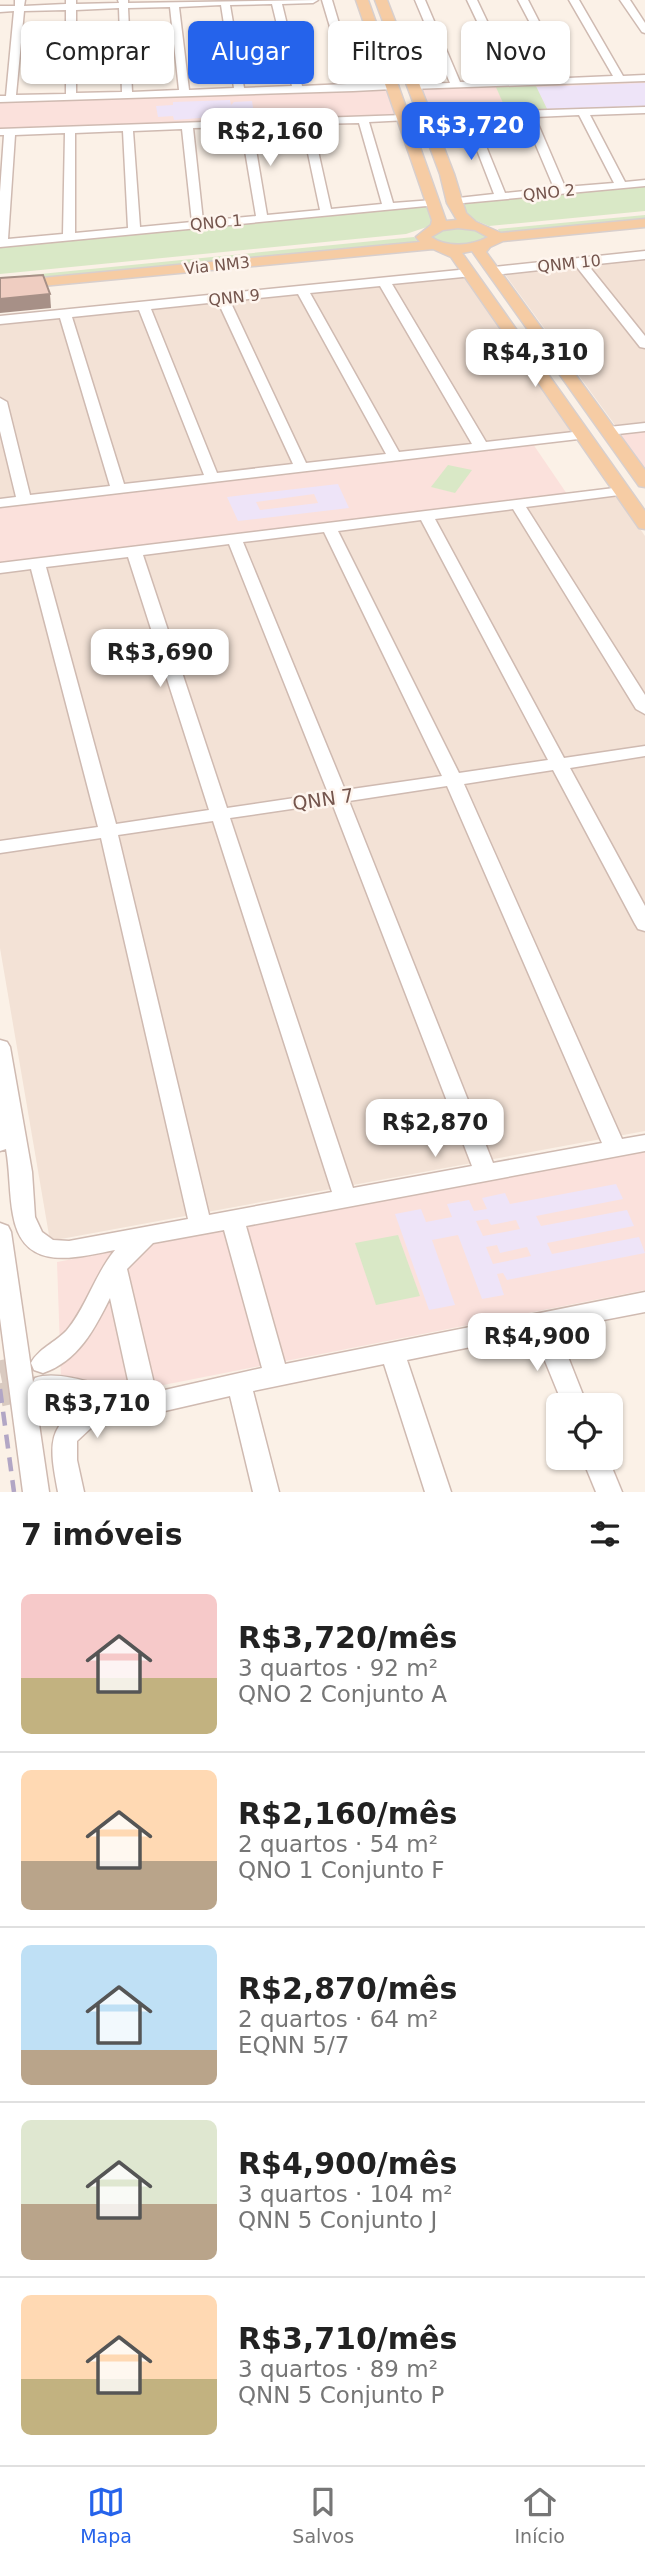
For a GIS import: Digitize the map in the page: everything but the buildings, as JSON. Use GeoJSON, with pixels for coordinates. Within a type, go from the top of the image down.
{"type":"FeatureCollection","features":[{"type":"Feature","properties":{"kind":"main road"},"geometry":{"type":"LineString","coordinates":[[362,0],[370,21]]}},
{"type":"Feature","properties":{"kind":"main road"},"geometry":{"type":"LineString","coordinates":[[381,0],[388,21]]}},
{"type":"Feature","properties":{"kind":"main road"},"geometry":{"type":"LineString","coordinates":[[413,84],[448,179],[453,201],[463,220],[494,232],[479,252],[645,482]]}},
{"type":"Feature","properties":{"kind":"main road"},"geometry":{"type":"LineString","coordinates":[[393,86],[439,220],[436,238]]}},
{"type":"Feature","properties":{"kind":"main road"},"geometry":{"type":"LineString","coordinates":[[427,180],[448,179]]}},
{"type":"Feature","properties":{"kind":"main road"},"geometry":{"type":"LineString","coordinates":[[436,238],[476,226],[645,213]]}},
{"type":"Feature","properties":{"kind":"main road"},"geometry":{"type":"LineString","coordinates":[[436,238],[489,242],[645,223]]}},
{"type":"Feature","properties":{"kind":"main road"},"geometry":{"type":"LineString","coordinates":[[436,238],[456,254],[645,524]]}},
{"type":"Feature","properties":{"kind":"main road","name":"Via NM3"},"geometry":{"type":"LineString","coordinates":[[0,276],[436,238]]}},
{"type":"Feature","properties":{"kind":"main road","name":"Via NM3"},"geometry":{"type":"LineString","coordinates":[[0,286],[436,238]]}},
{"type":"Feature","properties":{"kind":"main road"},"geometry":{"type":"LineString","coordinates":[[503,323],[523,340],[548,376],[563,377],[564,369]]}},
{"type":"Feature","properties":{"kind":"main road"},"geometry":{"type":"LineString","coordinates":[[550,389],[553,386],[568,386],[591,417],[612,435]]}},
{"type":"Feature","properties":{"kind":"main road"},"geometry":{"type":"LineString","coordinates":[[623,494],[645,514]]}},
{"type":"Feature","properties":{"kind":"street"},"geometry":{"type":"LineString","coordinates":[[0,9],[20,5],[313,0]]}},
{"type":"Feature","properties":{"kind":"street"},"geometry":{"type":"LineString","coordinates":[[327,0],[353,88]]}},
{"type":"Feature","properties":{"kind":"street"},"geometry":{"type":"LineString","coordinates":[[420,0],[456,85]]}},
{"type":"Feature","properties":{"kind":"street"},"geometry":{"type":"LineString","coordinates":[[472,0],[482,21]]}},
{"type":"Feature","properties":{"kind":"street"},"geometry":{"type":"LineString","coordinates":[[523,0],[534,21]]}},
{"type":"Feature","properties":{"kind":"street"},"geometry":{"type":"LineString","coordinates":[[574,0],[620,79]]}},
{"type":"Feature","properties":{"kind":"street"},"geometry":{"type":"LineString","coordinates":[[625,0],[645,30]]}},
{"type":"Feature","properties":{"kind":"street"},"geometry":{"type":"LineString","coordinates":[[225,1],[240,92]]}},
{"type":"Feature","properties":{"kind":"street"},"geometry":{"type":"LineString","coordinates":[[277,1],[298,90]]}},
{"type":"Feature","properties":{"kind":"street"},"geometry":{"type":"LineString","coordinates":[[174,2],[184,93]]}},
{"type":"Feature","properties":{"kind":"street"},"geometry":{"type":"LineString","coordinates":[[123,3],[127,95]]}},
{"type":"Feature","properties":{"kind":"street"},"geometry":{"type":"LineString","coordinates":[[71,4],[71,97]]}},
{"type":"Feature","properties":{"kind":"street"},"geometry":{"type":"LineString","coordinates":[[4,101],[20,5]]}},
{"type":"Feature","properties":{"kind":"street"},"geometry":{"type":"LineString","coordinates":[[570,81],[645,78]]}},
{"type":"Feature","properties":{"kind":"street"},"geometry":{"type":"LineString","coordinates":[[414,87],[484,84]]}},
{"type":"Feature","properties":{"kind":"street"},"geometry":{"type":"LineString","coordinates":[[4,101],[393,86]]}},
{"type":"Feature","properties":{"kind":"street"},"geometry":{"type":"LineString","coordinates":[[3,130],[45,126],[46,102],[4,101]]}},
{"type":"Feature","properties":{"kind":"street"},"geometry":{"type":"LineString","coordinates":[[583,112],[621,185]]}},
{"type":"Feature","properties":{"kind":"street"},"geometry":{"type":"LineString","coordinates":[[425,117],[528,113],[643,113]]}},
{"type":"Feature","properties":{"kind":"street"},"geometry":{"type":"LineString","coordinates":[[528,113],[561,191]]}},
{"type":"Feature","properties":{"kind":"street"},"geometry":{"type":"LineString","coordinates":[[469,116],[501,197]]}},
{"type":"Feature","properties":{"kind":"street"},"geometry":{"type":"LineString","coordinates":[[3,130],[404,118]]}},
{"type":"Feature","properties":{"kind":"street"},"geometry":{"type":"LineString","coordinates":[[363,120],[388,206]]}},
{"type":"Feature","properties":{"kind":"street"},"geometry":{"type":"LineString","coordinates":[[306,121],[326,212]]}},
{"type":"Feature","properties":{"kind":"street"},"geometry":{"type":"LineString","coordinates":[[246,123],[262,218]]}},
{"type":"Feature","properties":{"kind":"street"},"geometry":{"type":"LineString","coordinates":[[187,125],[198,224]]}},
{"type":"Feature","properties":{"kind":"street"},"geometry":{"type":"LineString","coordinates":[[128,128],[134,230]]}},
{"type":"Feature","properties":{"kind":"street"},"geometry":{"type":"LineString","coordinates":[[69,236],[70,129]]}},
{"type":"Feature","properties":{"kind":"street"},"geometry":{"type":"LineString","coordinates":[[1,243],[3,130]]}},
{"type":"Feature","properties":{"kind":"street","name":"QNO 2"},"geometry":{"type":"LineString","coordinates":[[453,201],[645,183]]}},
{"type":"Feature","properties":{"kind":"street","name":"QNO 1"},"geometry":{"type":"LineString","coordinates":[[1,243],[433,203]]}},
{"type":"Feature","properties":{"kind":"street","name":"QNM 10"},"geometry":{"type":"LineString","coordinates":[[494,271],[645,255]]}},
{"type":"Feature","properties":{"kind":"street"},"geometry":{"type":"LineString","coordinates":[[579,262],[645,344]]}},
{"type":"Feature","properties":{"kind":"street","name":"QNN 9"},"geometry":{"type":"LineString","coordinates":[[0,320],[469,273]]}},
{"type":"Feature","properties":{"kind":"street"},"geometry":{"type":"LineString","coordinates":[[384,282],[481,446]]}},
{"type":"Feature","properties":{"kind":"street"},"geometry":{"type":"LineString","coordinates":[[303,291],[394,456]]}},
{"type":"Feature","properties":{"kind":"street"},"geometry":{"type":"LineString","coordinates":[[223,299],[301,467]]}},
{"type":"Feature","properties":{"kind":"street"},"geometry":{"type":"LineString","coordinates":[[144,306],[212,478]]}},
{"type":"Feature","properties":{"kind":"street"},"geometry":{"type":"LineString","coordinates":[[65,314],[118,489]]}},
{"type":"Feature","properties":{"kind":"street"},"geometry":{"type":"LineString","coordinates":[[0,402],[24,500]]}},
{"type":"Feature","properties":{"kind":"street"},"geometry":{"type":"LineString","coordinates":[[612,435],[645,427]]}},
{"type":"Feature","properties":{"kind":"street"},"geometry":{"type":"LineString","coordinates":[[0,503],[582,435]]}},
{"type":"Feature","properties":{"kind":"street"},"geometry":{"type":"LineString","coordinates":[[0,568],[517,504],[623,494]]}},
{"type":"Feature","properties":{"kind":"street"},"geometry":{"type":"LineString","coordinates":[[517,504],[645,709]]}},
{"type":"Feature","properties":{"kind":"street"},"geometry":{"type":"LineString","coordinates":[[426,516],[561,763],[645,924]]}},
{"type":"Feature","properties":{"kind":"street"},"geometry":{"type":"LineString","coordinates":[[330,528],[453,780],[616,1149]]}},
{"type":"Feature","properties":{"kind":"street"},"geometry":{"type":"LineString","coordinates":[[234,539],[339,797],[485,1171]]}},
{"type":"Feature","properties":{"kind":"street"},"geometry":{"type":"LineString","coordinates":[[134,552],[345,1198]]}},
{"type":"Feature","properties":{"kind":"street"},"geometry":{"type":"LineString","coordinates":[[37,564],[108,830],[200,1223]]}},
{"type":"Feature","properties":{"kind":"street","name":"QNN 7"},"geometry":{"type":"LineString","coordinates":[[0,847],[645,751]]}},
{"type":"Feature","properties":{"kind":"street"},"geometry":{"type":"LineString","coordinates":[[0,1047],[21,1172],[24,1217],[33,1238],[48,1249],[69,1250],[200,1223],[645,1143]]}},
{"type":"Feature","properties":{"kind":"street"},"geometry":{"type":"LineString","coordinates":[[0,1143],[6,1084]]}},
{"type":"Feature","properties":{"kind":"street"},"geometry":{"type":"LineString","coordinates":[[232,1218],[276,1376]]}},
{"type":"Feature","properties":{"kind":"street"},"geometry":{"type":"LineString","coordinates":[[0,1232],[36,1492]]}},
{"type":"Feature","properties":{"kind":"street"},"geometry":{"type":"LineString","coordinates":[[141,1405],[58,1386],[43,1374],[82,1332],[115,1267],[133,1244],[147,1235]]}},
{"type":"Feature","properties":{"kind":"street"},"geometry":{"type":"LineString","coordinates":[[115,1267],[141,1405]]}},
{"type":"Feature","properties":{"kind":"street"},"geometry":{"type":"LineString","coordinates":[[71,1492],[63,1443],[65,1434],[72,1426],[85,1419],[239,1383],[645,1303]]}},
{"type":"Feature","properties":{"kind":"street"},"geometry":{"type":"LineString","coordinates":[[542,1324],[570,1393]]}},
{"type":"Feature","properties":{"kind":"street"},"geometry":{"type":"LineString","coordinates":[[393,1353],[438,1492]]}},
{"type":"Feature","properties":{"kind":"street"},"geometry":{"type":"LineString","coordinates":[[239,1383],[266,1492]]}},
{"type":"Feature","properties":{"kind":"street"},"geometry":{"type":"LineString","coordinates":[[601,1470],[609,1492]]}},
{"type":"Feature","properties":{"kind":"shaded area"},"geometry":{"type":"Polygon","coordinates":[[[645,80],[645,107],[427,115],[418,88],[570,84],[645,80]]]}},
{"type":"Feature","properties":{"kind":"shaded area"},"geometry":{"type":"Polygon","coordinates":[[[645,83],[645,106],[547,109],[536,87],[645,83]]]}},
{"type":"Feature","properties":{"kind":"shaded area"},"geometry":{"type":"Polygon","coordinates":[[[389,90],[399,115],[0,129],[0,102],[389,90]]]}},
{"type":"Feature","properties":{"kind":"shaded area"},"geometry":{"type":"Polygon","coordinates":[[[230,100],[231,105],[234,102],[252,101],[254,114],[174,120],[173,116],[158,117],[156,106],[173,105],[173,102],[230,100]]]}},
{"type":"Feature","properties":{"kind":"shaded area"},"geometry":{"type":"Polygon","coordinates":[[[645,259],[645,422],[615,425],[504,273],[645,259]]]}},
{"type":"Feature","properties":{"kind":"shaded area"},"geometry":{"type":"Polygon","coordinates":[[[465,277],[573,432],[0,499],[0,324],[465,277]]]}},
{"type":"Feature","properties":{"kind":"shaded area"},"geometry":{"type":"Polygon","coordinates":[[[645,430],[645,470],[619,433],[645,430]]]}},
{"type":"Feature","properties":{"kind":"shaded area"},"geometry":{"type":"Polygon","coordinates":[[[533,444],[567,494],[0,564],[0,506],[533,444]]]}},
{"type":"Feature","properties":{"kind":"shaded area"},"geometry":{"type":"Polygon","coordinates":[[[338,484],[349,508],[238,521],[227,497],[338,484]],[[314,494],[256,502],[260,510],[318,503],[314,494]]]}},
{"type":"Feature","properties":{"kind":"shaded area"},"geometry":{"type":"Polygon","coordinates":[[[618,496],[645,536],[645,1131],[50,1241],[0,948],[0,573],[618,496]]]}},
{"type":"Feature","properties":{"kind":"shaded area"},"geometry":{"type":"Polygon","coordinates":[[[645,1150],[645,1290],[62,1405],[57,1262],[645,1150]]]}},
{"type":"Feature","properties":{"kind":"shaded area"},"geometry":{"type":"Polygon","coordinates":[[[616,1184],[623,1199],[536,1216],[541,1226],[627,1210],[634,1226],[547,1243],[552,1254],[639,1237],[645,1253],[507,1280],[503,1273],[497,1274],[504,1295],[482,1299],[458,1235],[432,1240],[455,1305],[429,1310],[395,1214],[421,1209],[426,1222],[452,1217],[447,1204],[469,1200],[474,1211],[487,1209],[482,1198],[505,1193],[510,1204],[616,1184]],[[488,1219],[476,1221],[483,1236],[520,1229],[516,1220],[491,1225],[488,1219]],[[497,1245],[486,1247],[493,1264],[531,1256],[527,1247],[500,1253],[497,1245]]]}},
{"type":"Feature","properties":{"kind":"green space"},"geometry":{"type":"Polygon","coordinates":[[[535,84],[548,111],[507,112],[495,85],[535,84]]]}},
{"type":"Feature","properties":{"kind":"green space"},"geometry":{"type":"Polygon","coordinates":[[[645,185],[645,211],[489,226],[467,217],[462,204],[645,185]]]}},
{"type":"Feature","properties":{"kind":"green space"},"geometry":{"type":"Polygon","coordinates":[[[432,206],[435,216],[430,226],[406,234],[0,274],[0,245],[432,206]]]}},
{"type":"Feature","properties":{"kind":"green space"},"geometry":{"type":"Polygon","coordinates":[[[645,215],[645,221],[501,235],[498,229],[645,215]]]}},
{"type":"Feature","properties":{"kind":"green space"},"geometry":{"type":"Polygon","coordinates":[[[457,227],[471,228],[489,235],[469,244],[431,241],[430,234],[457,227]]]}},
{"type":"Feature","properties":{"kind":"green space"},"geometry":{"type":"Polygon","coordinates":[[[414,237],[419,243],[0,284],[0,278],[414,237]]]}},
{"type":"Feature","properties":{"kind":"green space"},"geometry":{"type":"Polygon","coordinates":[[[448,465],[472,470],[455,493],[431,487],[448,465]]]}},
{"type":"Feature","properties":{"kind":"green space"},"geometry":{"type":"Polygon","coordinates":[[[398,1235],[420,1296],[376,1305],[355,1243],[398,1235]]]}},
{"type":"Feature","properties":{"kind":"tunnel"},"geometry":{"type":"LineString","coordinates":[[0,1372],[29,1366]]}},
{"type":"Feature","properties":{"kind":"tunnel"},"geometry":{"type":"LineString","coordinates":[[0,1395],[31,1388]]}},
{"type":"Feature","properties":{"kind":"railway"},"geometry":{"type":"LineString","coordinates":[[0,1389],[14,1492]]}}]}
